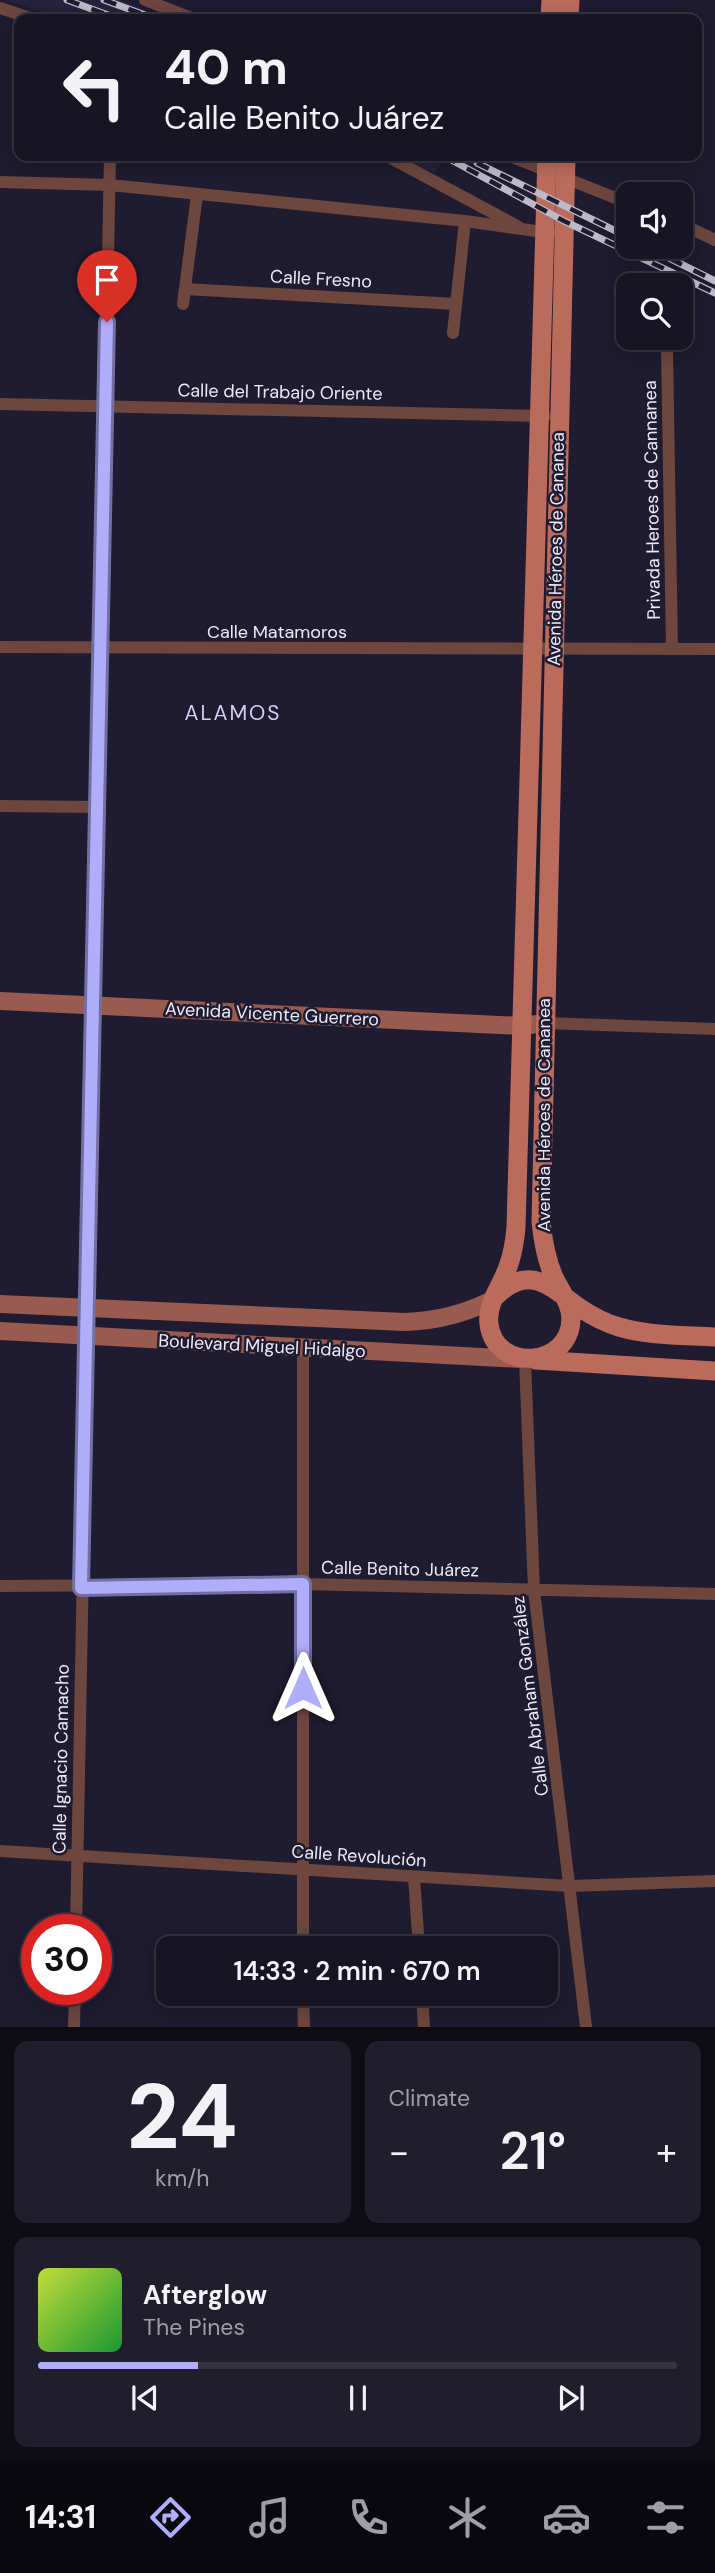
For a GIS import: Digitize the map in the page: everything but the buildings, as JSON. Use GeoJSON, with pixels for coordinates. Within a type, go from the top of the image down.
{"type":"FeatureCollection","features":[{"type":"Feature","properties":{"kind":"main road","name":"Avenida Héroes de Cananea"},"geometry":{"type":"LineString","coordinates":[[550,416],[533,650],[516,1227],[509,1265],[489,1312],[493,1338],[512,1356],[525,1360],[539,1359],[562,1344],[569,1332],[571,1318],[568,1304],[547,1259],[541,1223],[554,648],[550,416],[545,233],[553,168]]}},
{"type":"Feature","properties":{"kind":"main road"},"geometry":{"type":"LineString","coordinates":[[494,1299],[514,1284],[526,1281],[551,1285],[586,1312],[615,1326],[646,1332],[715,1337]]}},
{"type":"Feature","properties":{"kind":"main road"},"geometry":{"type":"LineString","coordinates":[[525,1360],[715,1371]]}},
{"type":"Feature","properties":{"kind":"street"},"geometry":{"type":"LineString","coordinates":[[145,0],[181,14]]}},
{"type":"Feature","properties":{"kind":"street","name":"Calle Ignacio Camacho"},"geometry":{"type":"LineString","coordinates":[[76,1914],[110,161]]}},
{"type":"Feature","properties":{"kind":"street"},"geometry":{"type":"LineString","coordinates":[[397,161],[545,233]]}},
{"type":"Feature","properties":{"kind":"street"},"geometry":{"type":"LineString","coordinates":[[528,161],[553,168],[616,197]]}},
{"type":"Feature","properties":{"kind":"street"},"geometry":{"type":"LineString","coordinates":[[0,182],[110,185],[466,221],[545,233]]}},
{"type":"Feature","properties":{"kind":"street"},"geometry":{"type":"LineString","coordinates":[[183,304],[197,195]]}},
{"type":"Feature","properties":{"kind":"street"},"geometry":{"type":"LineString","coordinates":[[453,333],[466,221]]}},
{"type":"Feature","properties":{"kind":"street"},"geometry":{"type":"LineString","coordinates":[[693,230],[715,240]]}},
{"type":"Feature","properties":{"kind":"street","name":"Calle Fresno"},"geometry":{"type":"LineString","coordinates":[[185,289],[456,304]]}},
{"type":"Feature","properties":{"kind":"street","name":"Privada Heroes de Cannanea"},"geometry":{"type":"LineString","coordinates":[[667,350],[672,649]]}},
{"type":"Feature","properties":{"kind":"street","name":"Calle del Trabajo Oriente"},"geometry":{"type":"LineString","coordinates":[[0,404],[550,416]]}},
{"type":"Feature","properties":{"kind":"street","name":"Calle Matamoros"},"geometry":{"type":"LineString","coordinates":[[0,647],[715,649]]}},
{"type":"Feature","properties":{"kind":"street"},"geometry":{"type":"LineString","coordinates":[[0,806],[97,807]]}},
{"type":"Feature","properties":{"kind":"street","name":"Avenida Vicente Guerrero"},"geometry":{"type":"LineString","coordinates":[[0,1001],[522,1026],[545,1023]]}},
{"type":"Feature","properties":{"kind":"street"},"geometry":{"type":"LineString","coordinates":[[545,1023],[715,1029]]}},
{"type":"Feature","properties":{"kind":"street","name":"Boulevard Miguel Hidalgo"},"geometry":{"type":"LineString","coordinates":[[0,1304],[424,1322],[460,1314],[494,1299]]}},
{"type":"Feature","properties":{"kind":"street"},"geometry":{"type":"LineString","coordinates":[[405,1322],[405,1354]]}},
{"type":"Feature","properties":{"kind":"street","name":"Boulevard Miguel Hidalgo"},"geometry":{"type":"LineString","coordinates":[[0,1331],[525,1360]]}},
{"type":"Feature","properties":{"kind":"street"},"geometry":{"type":"LineString","coordinates":[[303,1347],[303,1936]]}},
{"type":"Feature","properties":{"kind":"street","name":"Calle Abraham González"},"geometry":{"type":"LineString","coordinates":[[525,1360],[534,1590],[586,2027]]}},
{"type":"Feature","properties":{"kind":"street","name":"Calle Benito Juárez"},"geometry":{"type":"LineString","coordinates":[[0,1586],[81,1588],[303,1584],[715,1594]]}},
{"type":"Feature","properties":{"kind":"street","name":"Calle Revolución"},"geometry":{"type":"LineString","coordinates":[[0,1851],[570,1886],[715,1881]]}},
{"type":"Feature","properties":{"kind":"street"},"geometry":{"type":"LineString","coordinates":[[414,1877],[418,1936]]}},
{"type":"Feature","properties":{"kind":"street"},"geometry":{"type":"LineString","coordinates":[[74,2027],[75,2005]]}},
{"type":"Feature","properties":{"kind":"street"},"geometry":{"type":"LineString","coordinates":[[303,2006],[304,2027]]}},
{"type":"Feature","properties":{"kind":"street"},"geometry":{"type":"LineString","coordinates":[[423,2006],[424,2027]]}},
{"type":"Feature","properties":{"kind":"shaded area"},"geometry":{"type":"Polygon","coordinates":[[[5,0],[120,0],[156,14],[50,14],[5,0]]]}},
{"type":"Feature","properties":{"kind":"shaded area"},"geometry":{"type":"Polygon","coordinates":[[[409,161],[442,161],[435,173],[409,161]]]}},
{"type":"Feature","properties":{"kind":"railway"},"geometry":{"type":"LineString","coordinates":[[67,0],[105,14]]}},
{"type":"Feature","properties":{"kind":"railway"},"geometry":{"type":"LineString","coordinates":[[104,0],[142,14]]}},
{"type":"Feature","properties":{"kind":"railway"},"geometry":{"type":"LineString","coordinates":[[453,161],[564,221],[715,293]]}},
{"type":"Feature","properties":{"kind":"railway"},"geometry":{"type":"LineString","coordinates":[[477,163],[616,231]]}},
{"type":"Feature","properties":{"kind":"railway"},"geometry":{"type":"LineString","coordinates":[[671,259],[715,281]]}},
{"type":"Feature","properties":{"kind":"district","name":"ALAMOS"},"geometry":{"type":"Point","coordinates":[233,713]}},
{"type":"Feature","properties":{"kind":"route"},"geometry":{"type":"LineString","coordinates":[[107,322],[81,1588],[303,1584],[303,1688]]}}]}
